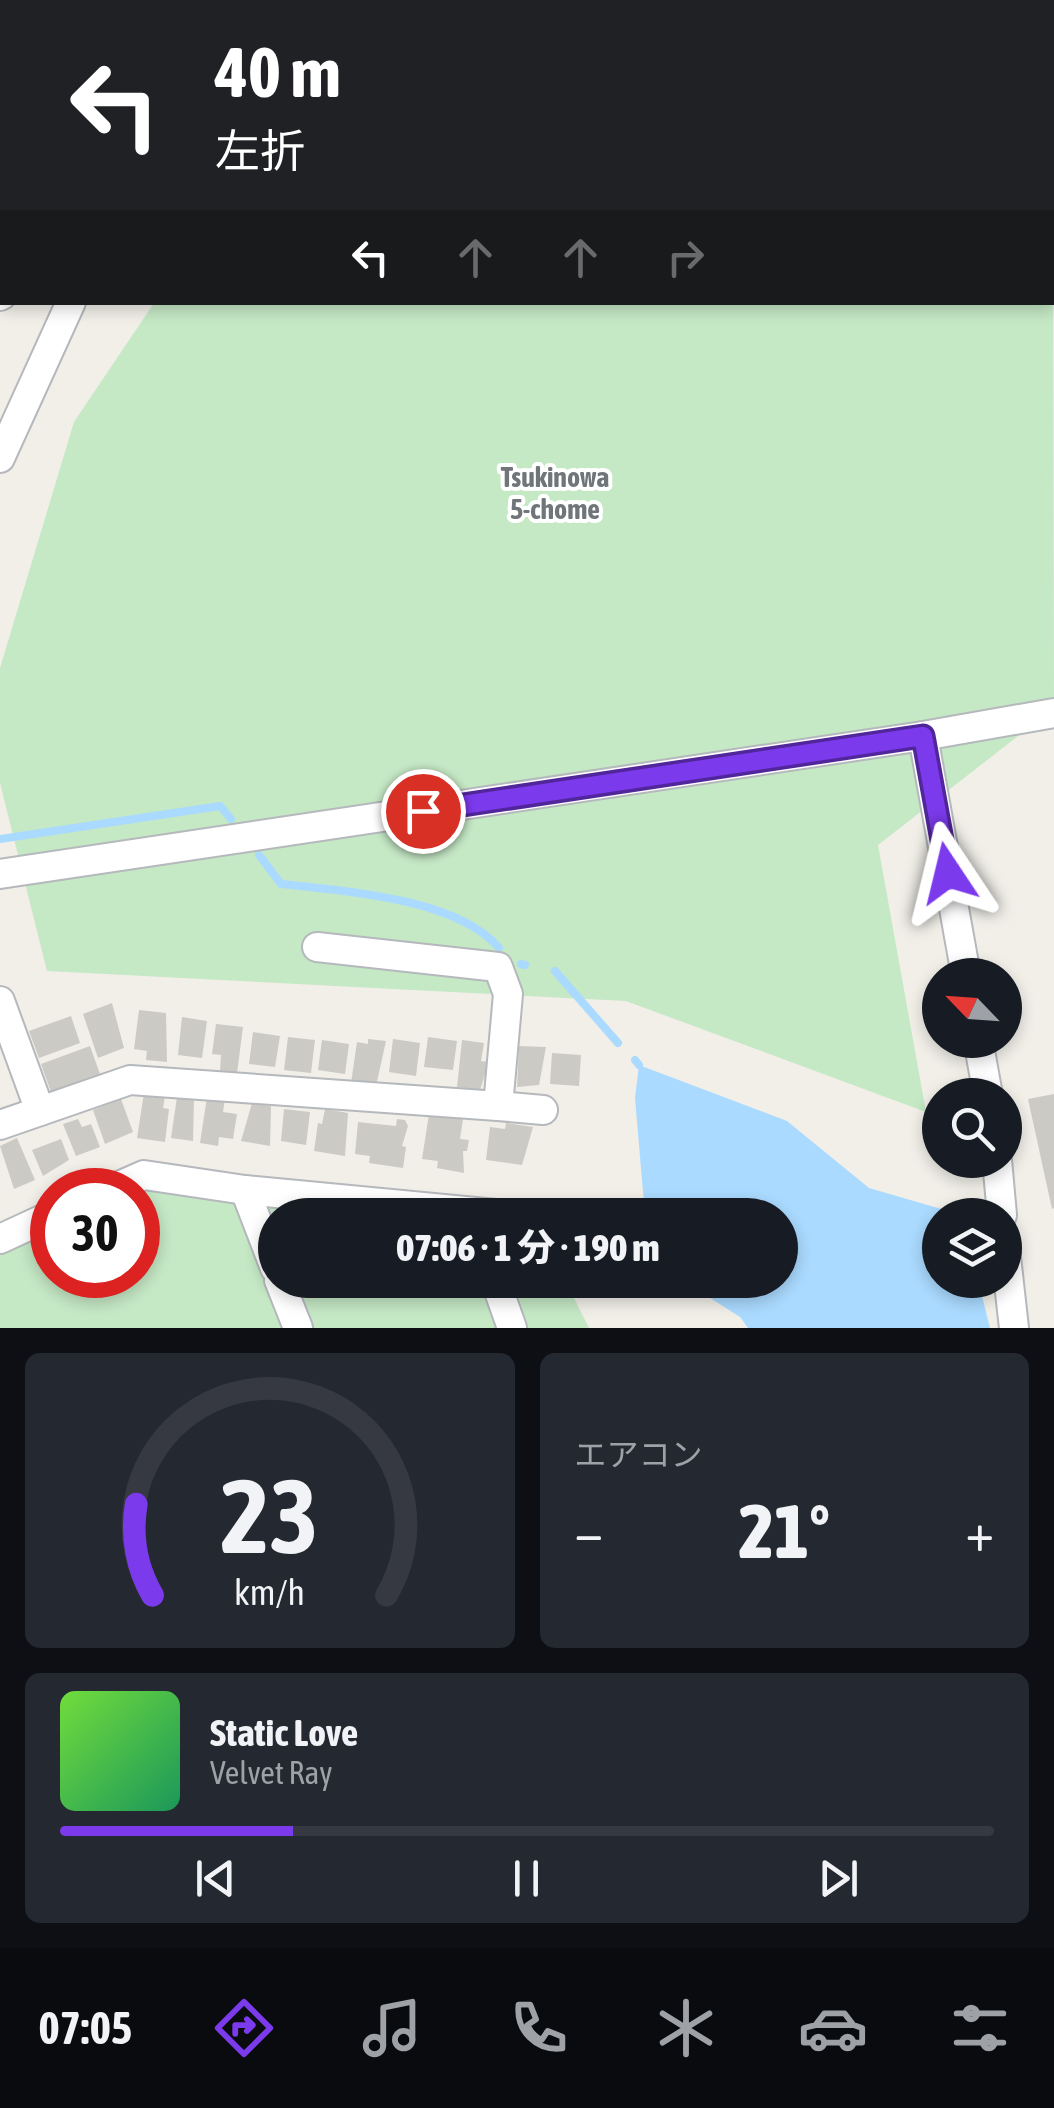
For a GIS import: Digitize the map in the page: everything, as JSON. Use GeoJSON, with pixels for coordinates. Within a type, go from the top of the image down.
{"type":"FeatureCollection","features":[{"type":"Feature","properties":{"kind":"street"},"geometry":{"type":"LineString","coordinates":[[0,458],[69,305]]}},
{"type":"Feature","properties":{"kind":"street"},"geometry":{"type":"LineString","coordinates":[[0,874],[1054,713]]}},
{"type":"Feature","properties":{"kind":"street"},"geometry":{"type":"LineString","coordinates":[[923,736],[963,958]]}},
{"type":"Feature","properties":{"kind":"street"},"geometry":{"type":"LineString","coordinates":[[317,947],[498,967],[508,994],[498,1106]]}},
{"type":"Feature","properties":{"kind":"street"},"geometry":{"type":"LineString","coordinates":[[0,1002],[40,1111]]}},
{"type":"Feature","properties":{"kind":"street"},"geometry":{"type":"LineString","coordinates":[[0,1125],[130,1080],[543,1110]]}},
{"type":"Feature","properties":{"kind":"street"},"geometry":{"type":"LineString","coordinates":[[160,1177],[321,1198]]}},
{"type":"Feature","properties":{"kind":"street"},"geometry":{"type":"LineString","coordinates":[[245,1190],[258,1224]]}},
{"type":"Feature","properties":{"kind":"street"},"geometry":{"type":"LineString","coordinates":[[0,1238],[30,1225]]}},
{"type":"Feature","properties":{"kind":"street"},"geometry":{"type":"LineString","coordinates":[[286,1298],[298,1328]]}},
{"type":"Feature","properties":{"kind":"street"},"geometry":{"type":"LineString","coordinates":[[502,1298],[512,1328]]}},
{"type":"Feature","properties":{"kind":"street"},"geometry":{"type":"LineString","coordinates":[[1011,1298],[1014,1328]]}},
{"type":"Feature","properties":{"kind":"green space"},"geometry":{"type":"Polygon","coordinates":[[[153,305],[1053,305],[1054,708],[878,845],[922,1090],[922,1111],[626,1001],[47,971],[0,783],[0,668],[74,422],[153,305]]]}},
{"type":"Feature","properties":{"kind":"green space"},"geometry":{"type":"Polygon","coordinates":[[[160,1190],[258,1203],[258,1298],[574,1298],[589,1328],[0,1328],[0,1250],[30,1237],[30,1298],[160,1298],[160,1190]]]}},
{"type":"Feature","properties":{"kind":"water"},"geometry":{"type":"Polygon","coordinates":[[[639,1065],[787,1121],[869,1188],[922,1203],[922,1298],[982,1298],[990,1328],[748,1328],[740,1317],[710,1298],[798,1298],[798,1198],[644,1198],[635,1098],[639,1065]]]}},
{"type":"Feature","properties":{"kind":"building"},"geometry":{"type":"Polygon","coordinates":[[[112,1003],[124,1048],[98,1058],[83,1014],[112,1003]]]}},
{"type":"Feature","properties":{"kind":"building"},"geometry":{"type":"Polygon","coordinates":[[[139,1010],[166,1013],[167,1062],[146,1060],[147,1051],[134,1049],[139,1010]]]}},
{"type":"Feature","properties":{"kind":"building"},"geometry":{"type":"Polygon","coordinates":[[[71,1016],[80,1043],[39,1058],[29,1031],[71,1016]]]}},
{"type":"Feature","properties":{"kind":"building"},"geometry":{"type":"Polygon","coordinates":[[[182,1017],[207,1021],[202,1058],[178,1055],[182,1017]]]}},
{"type":"Feature","properties":{"kind":"building"},"geometry":{"type":"Polygon","coordinates":[[[216,1024],[243,1027],[237,1073],[220,1071],[221,1055],[212,1054],[216,1024]]]}},
{"type":"Feature","properties":{"kind":"building"},"geometry":{"type":"Polygon","coordinates":[[[253,1032],[280,1036],[275,1067],[249,1064],[253,1032]]]}},
{"type":"Feature","properties":{"kind":"building"},"geometry":{"type":"Polygon","coordinates":[[[288,1037],[315,1040],[311,1073],[284,1070],[288,1037]]]}},
{"type":"Feature","properties":{"kind":"building"},"geometry":{"type":"Polygon","coordinates":[[[428,1037],[457,1041],[453,1070],[424,1067],[428,1037]]]}},
{"type":"Feature","properties":{"kind":"building"},"geometry":{"type":"Polygon","coordinates":[[[368,1039],[386,1041],[376,1086],[351,1083],[357,1042],[368,1044],[368,1039]]]}},
{"type":"Feature","properties":{"kind":"building"},"geometry":{"type":"Polygon","coordinates":[[[393,1039],[420,1043],[416,1076],[389,1072],[393,1039]]]}},
{"type":"Feature","properties":{"kind":"building"},"geometry":{"type":"Polygon","coordinates":[[[322,1040],[349,1044],[345,1074],[318,1070],[322,1040]]]}},
{"type":"Feature","properties":{"kind":"building"},"geometry":{"type":"Polygon","coordinates":[[[462,1040],[484,1043],[481,1061],[489,1062],[480,1090],[457,1087],[462,1040]]]}},
{"type":"Feature","properties":{"kind":"building"},"geometry":{"type":"Polygon","coordinates":[[[90,1046],[100,1074],[51,1092],[41,1064],[90,1046]]]}},
{"type":"Feature","properties":{"kind":"building"},"geometry":{"type":"Polygon","coordinates":[[[519,1046],[546,1047],[539,1085],[517,1087],[519,1046]]]}},
{"type":"Feature","properties":{"kind":"building"},"geometry":{"type":"Polygon","coordinates":[[[552,1053],[581,1055],[579,1086],[550,1084],[552,1053]]]}},
{"type":"Feature","properties":{"kind":"building"},"geometry":{"type":"Polygon","coordinates":[[[144,1093],[165,1096],[163,1108],[169,1109],[165,1142],[137,1138],[144,1093]]]}},
{"type":"Feature","properties":{"kind":"building"},"geometry":{"type":"Polygon","coordinates":[[[1054,1094],[1054,1208],[1052,1209],[1028,1099],[1054,1094]]]}},
{"type":"Feature","properties":{"kind":"building"},"geometry":{"type":"Polygon","coordinates":[[[177,1097],[194,1099],[193,1141],[171,1138],[177,1097]]]}},
{"type":"Feature","properties":{"kind":"building"},"geometry":{"type":"Polygon","coordinates":[[[207,1097],[225,1099],[223,1112],[237,1114],[233,1139],[219,1137],[218,1146],[200,1143],[207,1097]]]}},
{"type":"Feature","properties":{"kind":"building"},"geometry":{"type":"Polygon","coordinates":[[[121,1099],[133,1132],[105,1144],[93,1110],[121,1099]]]}},
{"type":"Feature","properties":{"kind":"building"},"geometry":{"type":"Polygon","coordinates":[[[252,1103],[271,1106],[270,1146],[241,1141],[252,1103]]]}},
{"type":"Feature","properties":{"kind":"building"},"geometry":{"type":"Polygon","coordinates":[[[284,1109],[310,1112],[306,1145],[281,1141],[284,1109]]]}},
{"type":"Feature","properties":{"kind":"building"},"geometry":{"type":"Polygon","coordinates":[[[325,1109],[348,1113],[345,1156],[314,1151],[318,1123],[322,1124],[325,1109]]]}},
{"type":"Feature","properties":{"kind":"building"},"geometry":{"type":"Polygon","coordinates":[[[429,1114],[463,1119],[460,1139],[469,1140],[467,1151],[463,1151],[464,1173],[437,1168],[438,1161],[422,1159],[429,1114]]]}},
{"type":"Feature","properties":{"kind":"building"},"geometry":{"type":"Polygon","coordinates":[[[78,1119],[82,1127],[91,1124],[100,1147],[76,1156],[63,1124],[78,1119]]]}},
{"type":"Feature","properties":{"kind":"building"},"geometry":{"type":"Polygon","coordinates":[[[397,1119],[405,1120],[408,1126],[402,1146],[406,1147],[403,1168],[369,1163],[370,1156],[355,1154],[358,1122],[396,1126],[397,1119]]]}},
{"type":"Feature","properties":{"kind":"building"},"geometry":{"type":"Polygon","coordinates":[[[506,1123],[533,1127],[522,1165],[486,1160],[490,1127],[505,1129],[506,1123]]]}},
{"type":"Feature","properties":{"kind":"building"},"geometry":{"type":"Polygon","coordinates":[[[17,1138],[30,1168],[30,1182],[14,1189],[0,1146],[17,1138]]]}},
{"type":"Feature","properties":{"kind":"building"},"geometry":{"type":"Polygon","coordinates":[[[61,1139],[69,1160],[56,1168],[40,1168],[32,1150],[61,1139]]]}},
{"type":"Feature","properties":{"kind":"waterway"},"geometry":{"type":"LineString","coordinates":[[0,839],[220,806],[231,819]]}},
{"type":"Feature","properties":{"kind":"waterway"},"geometry":{"type":"LineString","coordinates":[[259,855],[281,884],[367,894],[428,908],[480,931],[499,948]]}},
{"type":"Feature","properties":{"kind":"waterway"},"geometry":{"type":"LineString","coordinates":[[521,964],[525,965]]}},
{"type":"Feature","properties":{"kind":"waterway"},"geometry":{"type":"LineString","coordinates":[[555,971],[618,1043]]}},
{"type":"Feature","properties":{"kind":"waterway"},"geometry":{"type":"LineString","coordinates":[[635,1060],[639,1065]]}},
{"type":"Feature","properties":{"kind":"district","name":"Tsukinowa 5-chome"},"geometry":{"type":"Point","coordinates":[555,493]}},
{"type":"Feature","properties":{"kind":"route"},"geometry":{"type":"LineString","coordinates":[[423,811],[923,736],[948,873]]}}]}
